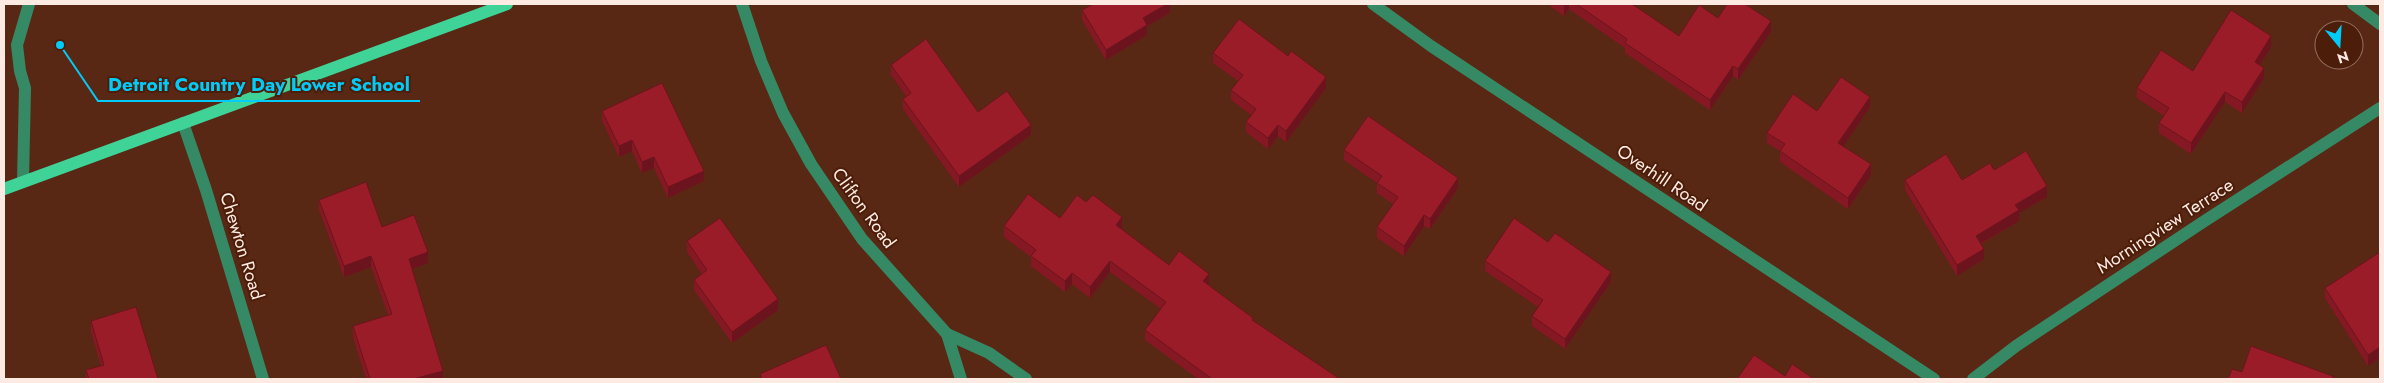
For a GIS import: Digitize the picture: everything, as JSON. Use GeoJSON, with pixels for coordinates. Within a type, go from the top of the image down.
{"type":"FeatureCollection","features":[{"type":"Feature","properties":{"kind":"main road"},"geometry":{"type":"LineString","coordinates":[[4,189],[507,4]]}},
{"type":"Feature","properties":{"kind":"street"},"geometry":{"type":"LineString","coordinates":[[24,181],[25,88],[20,71],[17,45],[29,4]]}},
{"type":"Feature","properties":{"kind":"street","name":"Clifton Road"},"geometry":{"type":"LineString","coordinates":[[742,4],[761,60],[780,104],[811,164],[862,240],[947,334],[989,353],[1026,379]]}},
{"type":"Feature","properties":{"kind":"street","name":"Overhill Road"},"geometry":{"type":"LineString","coordinates":[[1372,4],[1431,46],[1934,379]]}},
{"type":"Feature","properties":{"kind":"street"},"geometry":{"type":"LineString","coordinates":[[2353,4],[2380,24]]}},
{"type":"Feature","properties":{"kind":"street","name":"Morningview Terrace"},"geometry":{"type":"LineString","coordinates":[[1973,379],[2016,346],[2202,222],[2380,108]]}},
{"type":"Feature","properties":{"kind":"street","name":"Chewton Road"},"geometry":{"type":"LineString","coordinates":[[183,124],[209,199],[263,379]]}},
{"type":"Feature","properties":{"kind":"street"},"geometry":{"type":"LineString","coordinates":[[947,334],[961,379]]}},
{"type":"Feature","properties":{"kind":"building"},"geometry":{"type":"Polygon","coordinates":[[[1093,4],[1167,4],[1143,18],[1147,25],[1106,50],[1082,10],[1093,4]]]}},
{"type":"Feature","properties":{"kind":"building"},"geometry":{"type":"Polygon","coordinates":[[[1576,4],[1632,4],[1679,36],[1699,5],[1718,18],[1727,4],[1745,4],[1771,21],[1738,69],[1733,66],[1710,100],[1625,43],[1627,39],[1576,4]]]}},
{"type":"Feature","properties":{"kind":"building"},"geometry":{"type":"Polygon","coordinates":[[[2231,10],[2271,36],[2255,62],[2264,68],[2242,102],[2225,92],[2191,143],[2159,123],[2169,108],[2137,88],[2161,50],[2193,71],[2231,10]]]}},
{"type":"Feature","properties":{"kind":"building"},"geometry":{"type":"Polygon","coordinates":[[[1239,19],[1288,56],[1291,51],[1326,77],[1286,131],[1278,125],[1268,138],[1246,122],[1256,109],[1231,90],[1243,75],[1213,53],[1239,19]]]}},
{"type":"Feature","properties":{"kind":"building"},"geometry":{"type":"Polygon","coordinates":[[[926,39],[978,112],[1007,91],[1031,125],[959,176],[903,99],[911,93],[891,65],[926,39]]]}},
{"type":"Feature","properties":{"kind":"building"},"geometry":{"type":"Polygon","coordinates":[[[1841,77],[1870,97],[1838,143],[1871,164],[1848,198],[1780,151],[1785,144],[1767,133],[1793,94],[1817,111],[1841,77]]]}},
{"type":"Feature","properties":{"kind":"building"},"geometry":{"type":"Polygon","coordinates":[[[662,83],[704,171],[668,187],[654,157],[642,162],[632,140],[619,146],[602,111],[662,83]]]}},
{"type":"Feature","properties":{"kind":"building"},"geometry":{"type":"Polygon","coordinates":[[[1368,116],[1458,178],[1430,219],[1424,215],[1404,246],[1377,227],[1398,197],[1377,183],[1382,176],[1344,150],[1368,116]]]}},
{"type":"Feature","properties":{"kind":"building"},"geometry":{"type":"Polygon","coordinates":[[[2026,151],[2047,186],[2015,205],[2019,210],[1976,236],[1984,249],[1957,265],[1905,180],[1946,154],[1962,180],[1990,163],[1994,170],[2026,151]]]}},
{"type":"Feature","properties":{"kind":"building"},"geometry":{"type":"Polygon","coordinates":[[[366,182],[382,227],[414,215],[428,252],[409,259],[443,371],[413,379],[370,379],[353,326],[392,314],[371,256],[344,266],[319,200],[366,182]]]}},
{"type":"Feature","properties":{"kind":"building"},"geometry":{"type":"Polygon","coordinates":[[[1028,194],[1060,218],[1077,195],[1086,202],[1093,195],[1122,217],[1116,225],[1169,265],[1179,251],[1209,274],[1203,281],[1253,318],[1252,320],[1340,379],[1212,379],[1145,330],[1166,302],[1110,261],[1090,287],[1072,273],[1065,281],[1031,256],[1036,250],[1004,226],[1028,194]]]}},
{"type":"Feature","properties":{"kind":"building"},"geometry":{"type":"Polygon","coordinates":[[[720,218],[778,299],[732,332],[694,280],[707,270],[687,241],[720,218]]]}},
{"type":"Feature","properties":{"kind":"building"},"geometry":{"type":"Polygon","coordinates":[[[1514,218],[1548,242],[1555,233],[1611,272],[1565,339],[1532,316],[1543,300],[1485,261],[1514,218]]]}},
{"type":"Feature","properties":{"kind":"building"},"geometry":{"type":"Polygon","coordinates":[[[2380,252],[2380,347],[2368,355],[2325,288],[2380,252]]]}},
{"type":"Feature","properties":{"kind":"building"},"geometry":{"type":"Polygon","coordinates":[[[136,307],[158,379],[89,379],[86,370],[104,365],[91,321],[136,307]]]}},
{"type":"Feature","properties":{"kind":"building"},"geometry":{"type":"Polygon","coordinates":[[[826,345],[841,379],[762,379],[760,374],[826,345]]]}},
{"type":"Feature","properties":{"kind":"building"},"geometry":{"type":"Polygon","coordinates":[[[2251,346],[2335,377],[2331,379],[2228,379],[2232,369],[2242,372],[2251,346]]]}},
{"type":"Feature","properties":{"kind":"building"},"geometry":{"type":"Polygon","coordinates":[[[1754,355],[1785,376],[1792,364],[1814,379],[1737,379],[1754,355]]]}},
{"type":"Feature","properties":{"kind":"place","name":"Detroit Country Day Lower School"},"geometry":{"type":"Point","coordinates":[60,45]}}]}
